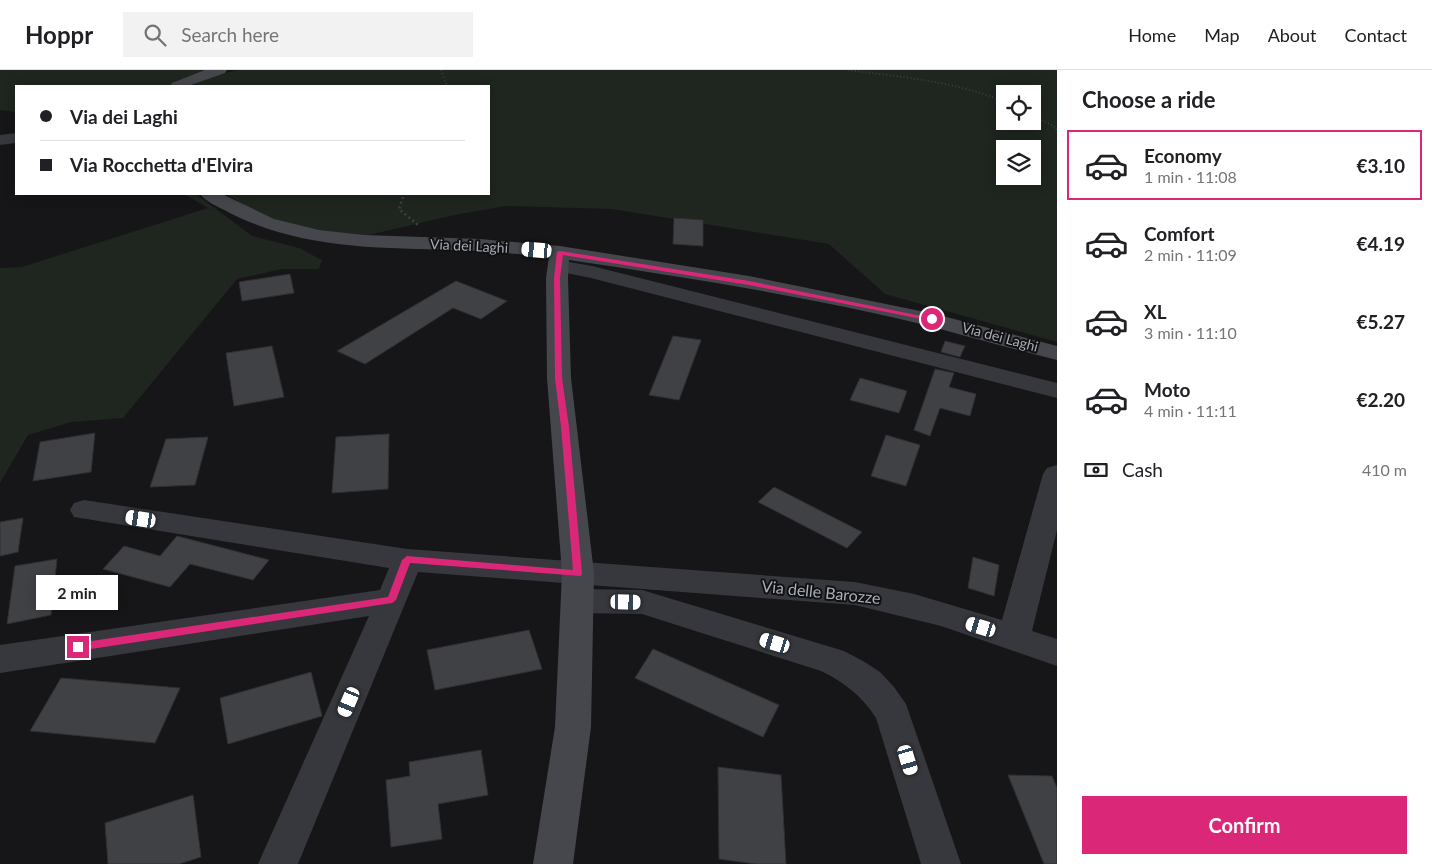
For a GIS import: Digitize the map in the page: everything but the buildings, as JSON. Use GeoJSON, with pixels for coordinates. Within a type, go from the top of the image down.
{"type":"FeatureCollection","features":[{"type":"Feature","properties":{"kind":"main road"},"geometry":{"type":"LineString","coordinates":[[179,85],[220,70]]}},
{"type":"Feature","properties":{"kind":"main road","name":"Via dei Laghi"},"geometry":{"type":"LineString","coordinates":[[211,195],[253,217],[297,232],[370,242],[442,244],[708,276],[896,310],[1057,353]]}},
{"type":"Feature","properties":{"kind":"main road"},"geometry":{"type":"LineString","coordinates":[[553,864],[573,727],[577,587],[565,427],[559,378],[559,259]]}},
{"type":"Feature","properties":{"kind":"street"},"geometry":{"type":"LineString","coordinates":[[0,140],[15,138]]}},
{"type":"Feature","properties":{"kind":"street"},"geometry":{"type":"LineString","coordinates":[[559,259],[592,272],[1057,391]]}},
{"type":"Feature","properties":{"kind":"street"},"geometry":{"type":"LineString","coordinates":[[1014,637],[1057,474]]}},
{"type":"Feature","properties":{"kind":"street"},"geometry":{"type":"LineString","coordinates":[[84,510],[577,587],[642,602],[832,661],[851,669],[862,677],[880,694],[893,715],[941,864]]}},
{"type":"Feature","properties":{"kind":"street"},"geometry":{"type":"LineString","coordinates":[[278,864],[392,600],[407,560]]}},
{"type":"Feature","properties":{"kind":"street","name":"Via delle Barozze"},"geometry":{"type":"LineString","coordinates":[[577,587],[825,590],[872,595],[1014,637],[1057,652]]}},
{"type":"Feature","properties":{"kind":"street"},"geometry":{"type":"LineString","coordinates":[[0,659],[392,600]]}},
{"type":"Feature","properties":{"kind":"path"},"geometry":{"type":"LineString","coordinates":[[441,70],[447,85]]}},
{"type":"Feature","properties":{"kind":"path"},"geometry":{"type":"LineString","coordinates":[[848,70],[943,85],[996,98]]}},
{"type":"Feature","properties":{"kind":"path"},"geometry":{"type":"LineString","coordinates":[[1041,120],[1054,126],[1057,131]]}},
{"type":"Feature","properties":{"kind":"path"},"geometry":{"type":"LineString","coordinates":[[404,195],[399,209],[442,244]]}},
{"type":"Feature","properties":{"kind":"shaded area"},"geometry":{"type":"Polygon","coordinates":[[[0,70],[211,70],[171,85],[15,85],[15,112],[0,110],[0,70]]]}},
{"type":"Feature","properties":{"kind":"shaded area"},"geometry":{"type":"Polygon","coordinates":[[[239,70],[1057,70],[1057,342],[885,294],[829,244],[612,209],[506,206],[454,215],[360,237],[298,228],[257,213],[228,195],[490,195],[490,85],[192,85],[210,76],[239,70]]]}},
{"type":"Feature","properties":{"kind":"shaded area"},"geometry":{"type":"Polygon","coordinates":[[[186,195],[197,195],[252,236],[299,248],[322,260],[319,269],[282,269],[237,279],[123,418],[71,422],[28,435],[0,483],[0,268],[22,267],[208,208],[186,195]]]}},
{"type":"Feature","properties":{"kind":"route"},"geometry":{"type":"LineString","coordinates":[[78,647],[392,600],[407,560],[578,573],[559,378],[557,278],[560,252],[749,283],[932,319]]}}]}
